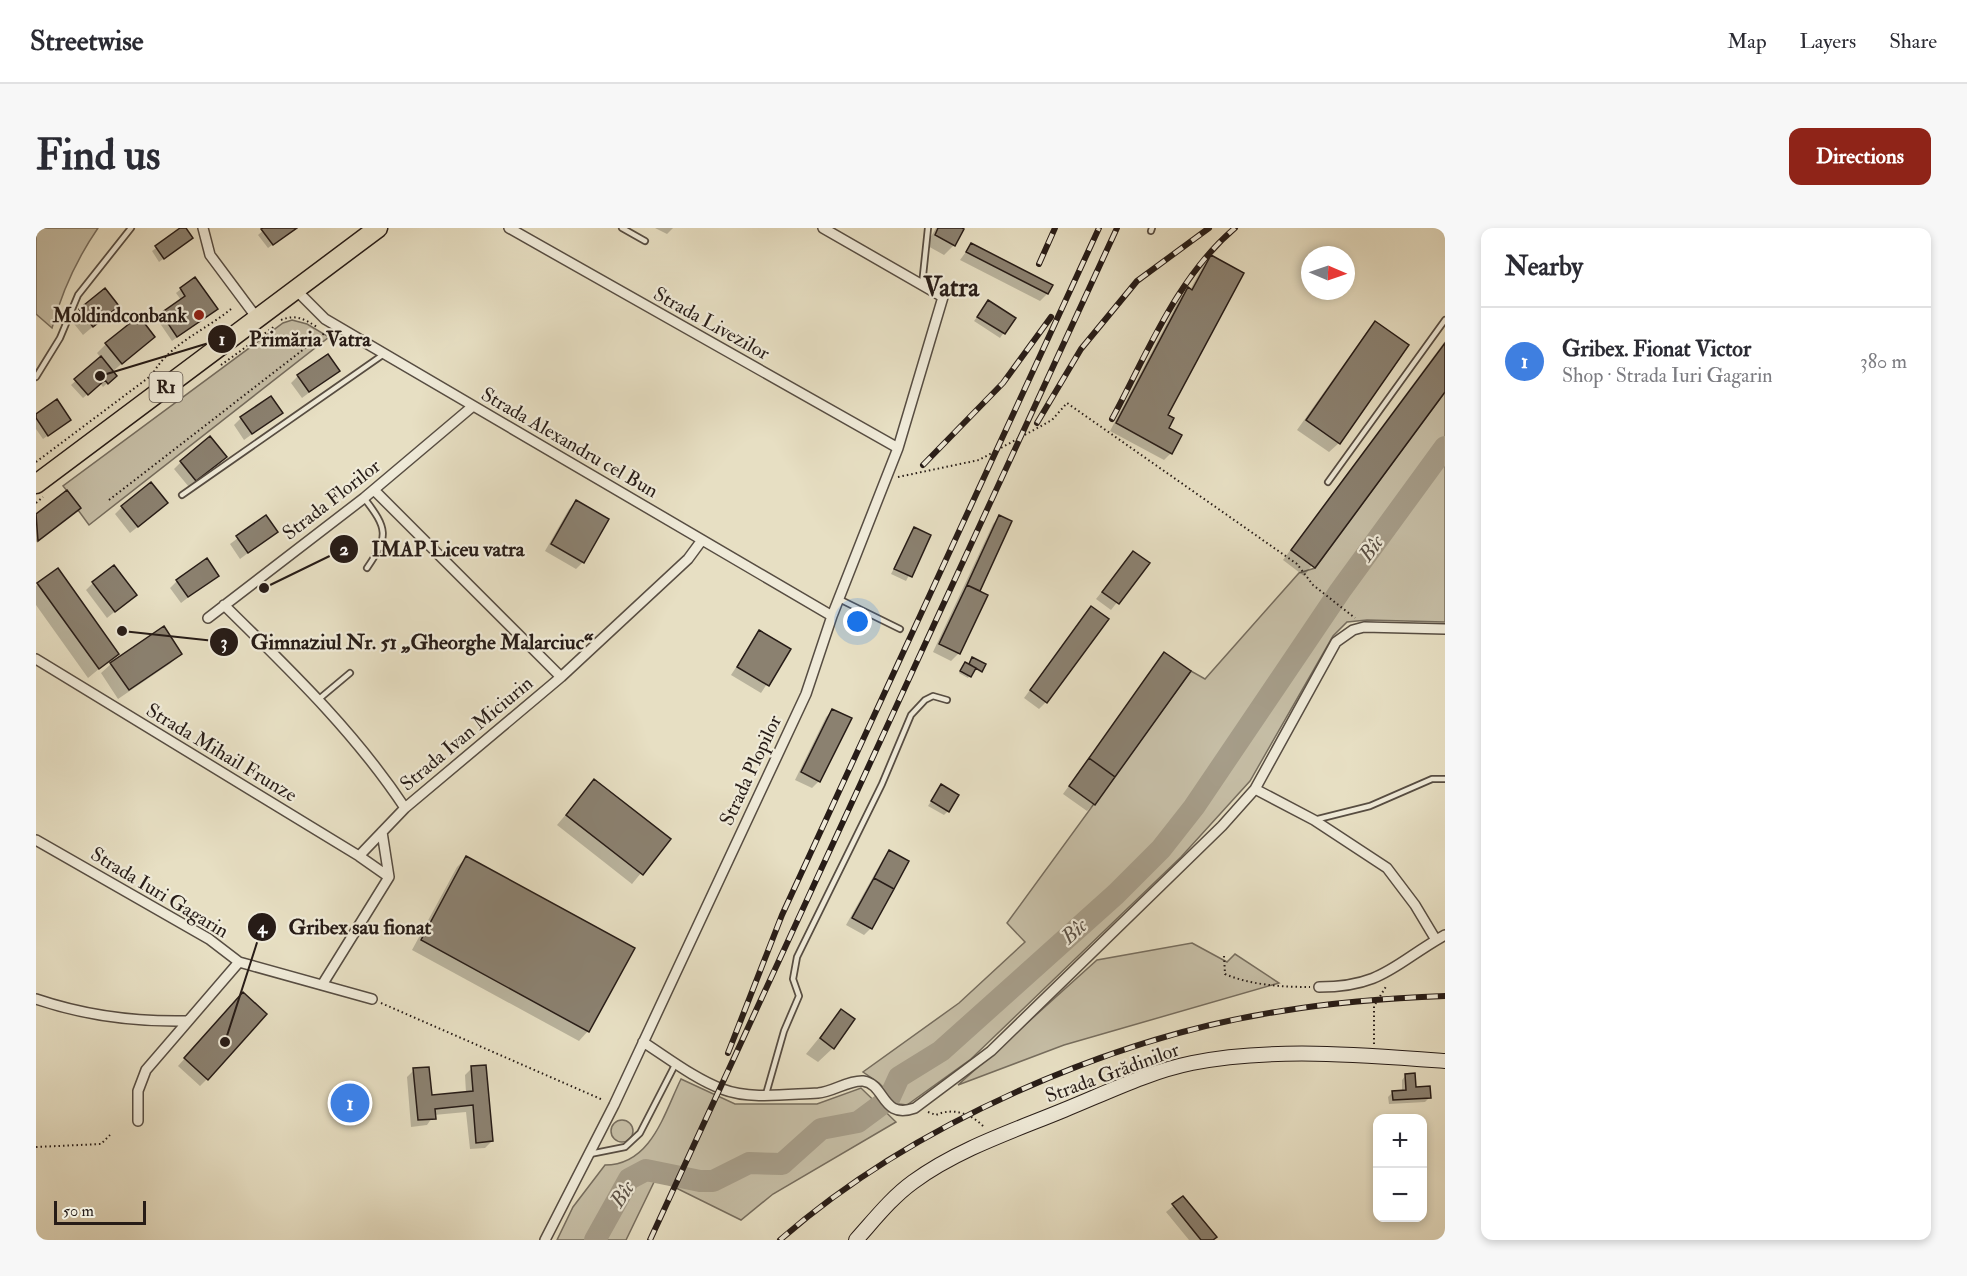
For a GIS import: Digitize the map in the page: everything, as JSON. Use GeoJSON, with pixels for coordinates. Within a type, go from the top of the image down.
{"type":"FeatureCollection","features":[{"type":"Feature","properties":{"kind":"highway","name":"R1"},"geometry":{"type":"LineString","coordinates":[[41,490],[257,318],[378,228]]}},
{"type":"Feature","properties":{"kind":"street"},"geometry":{"type":"LineString","coordinates":[[203,228],[210,255],[257,318]]}},
{"type":"Feature","properties":{"kind":"street","name":"Strada Livezilor"},"geometry":{"type":"LineString","coordinates":[[509,228],[898,448]]}},
{"type":"Feature","properties":{"kind":"street"},"geometry":{"type":"LineString","coordinates":[[822,228],[922,285]]}},
{"type":"Feature","properties":{"kind":"street","name":"Strada Plopilor"},"geometry":{"type":"LineString","coordinates":[[544,1240],[614,1105],[806,694],[832,616],[898,448],[943,297],[922,285]]}},
{"type":"Feature","properties":{"kind":"street","name":"Strada Alexandru cel Bun"},"geometry":{"type":"LineString","coordinates":[[296,290],[325,319],[832,616]]}},
{"type":"Feature","properties":{"kind":"street","name":"Strada Florilor"},"geometry":{"type":"LineString","coordinates":[[208,618],[374,490],[473,406]]}},
{"type":"Feature","properties":{"kind":"street"},"geometry":{"type":"LineString","coordinates":[[374,490],[561,677]]}},
{"type":"Feature","properties":{"kind":"street","name":"Strada Ivan Miciurin"},"geometry":{"type":"LineString","coordinates":[[359,856],[405,808],[561,677],[688,559],[702,540]]}},
{"type":"Feature","properties":{"kind":"street"},"geometry":{"type":"LineString","coordinates":[[224,605],[319,699],[369,756],[405,808]]}},
{"type":"Feature","properties":{"kind":"street"},"geometry":{"type":"LineString","coordinates":[[644,1042],[721,1089],[738,1093],[822,1093],[860,1081],[868,1083],[892,1109],[905,1111],[915,1108],[992,1052],[1222,826],[1255,789],[1336,642],[1353,630],[1364,627],[1444,629]]}},
{"type":"Feature","properties":{"kind":"street","name":"Strada Mihail Frunze"},"geometry":{"type":"LineString","coordinates":[[36,659],[359,856],[388,877]]}},
{"type":"Feature","properties":{"kind":"street"},"geometry":{"type":"LineString","coordinates":[[1255,789],[1314,820],[1387,868],[1415,905],[1436,940]]}},
{"type":"Feature","properties":{"kind":"street"},"geometry":{"type":"LineString","coordinates":[[322,985],[388,877],[382,832]]}},
{"type":"Feature","properties":{"kind":"street","name":"Strada Iuri Gagarin"},"geometry":{"type":"LineString","coordinates":[[36,840],[209,939],[239,962],[372,999]]}},
{"type":"Feature","properties":{"kind":"street"},"geometry":{"type":"LineString","coordinates":[[1319,987],[1358,985],[1395,969],[1445,935]]}},
{"type":"Feature","properties":{"kind":"street"},"geometry":{"type":"LineString","coordinates":[[138,1121],[140,1080],[186,1021],[239,962]]}},
{"type":"Feature","properties":{"kind":"street"},"geometry":{"type":"LineString","coordinates":[[36,999],[104,1017],[146,1022],[186,1021]]}},
{"type":"Feature","properties":{"kind":"street","name":"Strada Grădinilor"},"geometry":{"type":"LineString","coordinates":[[856,1240],[888,1204],[912,1183],[942,1162],[994,1138],[1139,1079],[1191,1063],[1300,1054],[1445,1061]]}},
{"type":"Feature","properties":{"kind":"lane"},"geometry":{"type":"LineString","coordinates":[[36,377],[60,338],[78,295],[131,228]]}},
{"type":"Feature","properties":{"kind":"lane"},"geometry":{"type":"LineString","coordinates":[[622,228],[645,241]]}},
{"type":"Feature","properties":{"kind":"lane"},"geometry":{"type":"LineString","coordinates":[[922,285],[928,228]]}},
{"type":"Feature","properties":{"kind":"lane"},"geometry":{"type":"LineString","coordinates":[[1328,482],[1445,320]]}},
{"type":"Feature","properties":{"kind":"lane"},"geometry":{"type":"LineString","coordinates":[[182,495],[384,354]]}},
{"type":"Feature","properties":{"kind":"lane"},"geometry":{"type":"LineString","coordinates":[[364,498],[375,512],[385,536],[384,543],[367,568]]}},
{"type":"Feature","properties":{"kind":"lane"},"geometry":{"type":"LineString","coordinates":[[839,599],[900,629]]}},
{"type":"Feature","properties":{"kind":"lane"},"geometry":{"type":"LineString","coordinates":[[319,699],[350,673]]}},
{"type":"Feature","properties":{"kind":"lane"},"geometry":{"type":"LineString","coordinates":[[766,1094],[784,1031],[798,996],[793,979],[797,957],[882,784],[911,715],[925,699],[933,696],[947,700]]}},
{"type":"Feature","properties":{"kind":"lane"},"geometry":{"type":"LineString","coordinates":[[1314,820],[1334,813],[1370,806],[1432,779],[1445,779]]}},
{"type":"Feature","properties":{"kind":"lane"},"geometry":{"type":"LineString","coordinates":[[590,1154],[625,1147],[640,1133],[676,1063]]}},
{"type":"Feature","properties":{"kind":"path"},"geometry":{"type":"LineString","coordinates":[[36,462],[152,375],[160,360],[180,342],[210,327],[231,309]]}},
{"type":"Feature","properties":{"kind":"path"},"geometry":{"type":"LineString","coordinates":[[216,369],[282,320],[292,316],[331,335]]}},
{"type":"Feature","properties":{"kind":"path"},"geometry":{"type":"LineString","coordinates":[[110,500],[326,332]]}},
{"type":"Feature","properties":{"kind":"path"},"geometry":{"type":"LineString","coordinates":[[886,478],[909,477],[979,460],[1052,420],[1067,403],[1297,564],[1312,585],[1344,608],[1364,627]]}},
{"type":"Feature","properties":{"kind":"path"},"geometry":{"type":"LineString","coordinates":[[36,503],[41,490]]}},
{"type":"Feature","properties":{"kind":"path"},"geometry":{"type":"LineString","coordinates":[[1224,957],[1225,974],[1237,979],[1286,987],[1319,987]]}},
{"type":"Feature","properties":{"kind":"path"},"geometry":{"type":"LineString","coordinates":[[1374,1056],[1374,1006],[1395,969]]}},
{"type":"Feature","properties":{"kind":"path"},"geometry":{"type":"LineString","coordinates":[[372,999],[614,1105]]}},
{"type":"Feature","properties":{"kind":"path"},"geometry":{"type":"LineString","coordinates":[[915,1108],[936,1115],[945,1111],[974,1116],[994,1138]]}},
{"type":"Feature","properties":{"kind":"path"},"geometry":{"type":"LineString","coordinates":[[36,1147],[101,1144],[110,1135]]}},
{"type":"Feature","properties":{"kind":"shaded area"},"geometry":{"type":"Polygon","coordinates":[[[36,228],[98,228],[70,276],[52,328],[36,314],[36,228]]]}},
{"type":"Feature","properties":{"kind":"shaded area"},"geometry":{"type":"Polygon","coordinates":[[[292,320],[307,324],[329,337],[89,525],[78,510],[80,507],[63,486],[283,323],[292,320]]]}},
{"type":"Feature","properties":{"kind":"shaded area"},"geometry":{"type":"Polygon","coordinates":[[[1445,392],[1445,622],[1367,620],[1347,622],[1333,636],[1250,781],[1181,857],[971,1059],[907,1105],[899,1104],[879,1083],[863,1072],[959,1003],[1025,942],[1007,923],[1191,671],[1205,679],[1299,573],[1315,568],[1445,392]]]}},
{"type":"Feature","properties":{"kind":"shaded area"},"geometry":{"type":"Polygon","coordinates":[[[1192,943],[1227,962],[1235,954],[1279,983],[1064,1045],[958,1085],[1097,960],[1192,943]]]}},
{"type":"Feature","properties":{"kind":"shaded area"},"geometry":{"type":"Polygon","coordinates":[[[681,1079],[735,1104],[817,1104],[861,1088],[896,1122],[773,1194],[741,1220],[656,1178],[626,1240],[557,1240],[573,1207],[605,1165],[621,1163],[645,1147],[662,1122],[681,1079]]]}},
{"type":"Feature","properties":{"kind":"shaded area"},"geometry":{"type":"Polygon","coordinates":[[[622,1120],[630,1123],[633,1131],[630,1139],[622,1142],[614,1139],[611,1131],[614,1123],[622,1120]]]}},
{"type":"Feature","properties":{"kind":"building"},"geometry":{"type":"Polygon","coordinates":[[[180,228],[186,228],[193,238],[164,259],[155,246],[180,228]]]}},
{"type":"Feature","properties":{"kind":"building"},"geometry":{"type":"Polygon","coordinates":[[[297,228],[273,245],[261,229],[297,228]]]}},
{"type":"Feature","properties":{"kind":"building"},"geometry":{"type":"Polygon","coordinates":[[[938,228],[964,229],[955,246],[935,235],[938,228]]]}},
{"type":"Feature","properties":{"kind":"building"},"geometry":{"type":"Polygon","coordinates":[[[971,243],[1053,285],[1048,294],[966,252],[971,243]]]}},
{"type":"Feature","properties":{"kind":"building"},"geometry":{"type":"Polygon","coordinates":[[[1211,255],[1244,273],[1168,415],[1174,418],[1169,428],[1182,435],[1172,454],[1116,423],[1188,287],[1192,290],[1211,255]]]}},
{"type":"Feature","properties":{"kind":"building"},"geometry":{"type":"Polygon","coordinates":[[[195,277],[218,309],[177,337],[161,313],[185,296],[180,288],[195,277]]]}},
{"type":"Feature","properties":{"kind":"building"},"geometry":{"type":"Polygon","coordinates":[[[105,288],[119,306],[93,327],[79,309],[105,288]]]}},
{"type":"Feature","properties":{"kind":"building"},"geometry":{"type":"Polygon","coordinates":[[[988,300],[1016,318],[1005,334],[977,317],[988,300]]]}},
{"type":"Feature","properties":{"kind":"building"},"geometry":{"type":"Polygon","coordinates":[[[139,316],[155,337],[122,364],[105,343],[139,316]]]}},
{"type":"Feature","properties":{"kind":"building"},"geometry":{"type":"Polygon","coordinates":[[[1375,321],[1409,345],[1340,444],[1306,420],[1375,321]]]}},
{"type":"Feature","properties":{"kind":"building"},"geometry":{"type":"Polygon","coordinates":[[[1445,343],[1445,392],[1315,568],[1291,550],[1445,343]]]}},
{"type":"Feature","properties":{"kind":"building"},"geometry":{"type":"Polygon","coordinates":[[[328,354],[340,371],[309,392],[297,375],[328,354]]]}},
{"type":"Feature","properties":{"kind":"building"},"geometry":{"type":"Polygon","coordinates":[[[101,356],[117,376],[108,384],[105,380],[88,395],[74,379],[101,356]]]}},
{"type":"Feature","properties":{"kind":"building"},"geometry":{"type":"Polygon","coordinates":[[[271,396],[283,413],[252,434],[240,417],[271,396]]]}},
{"type":"Feature","properties":{"kind":"building"},"geometry":{"type":"Polygon","coordinates":[[[57,399],[71,420],[48,436],[36,418],[36,414],[57,399]]]}},
{"type":"Feature","properties":{"kind":"building"},"geometry":{"type":"Polygon","coordinates":[[[210,436],[227,457],[196,481],[180,461],[210,436]]]}},
{"type":"Feature","properties":{"kind":"building"},"geometry":{"type":"Polygon","coordinates":[[[151,482],[168,503],[138,527],[121,506],[151,482]]]}},
{"type":"Feature","properties":{"kind":"building"},"geometry":{"type":"Polygon","coordinates":[[[67,490],[81,508],[38,541],[36,514],[67,490]]]}},
{"type":"Feature","properties":{"kind":"building"},"geometry":{"type":"Polygon","coordinates":[[[576,500],[609,519],[584,563],[551,544],[576,500]]]}},
{"type":"Feature","properties":{"kind":"building"},"geometry":{"type":"Polygon","coordinates":[[[266,515],[278,532],[248,553],[236,536],[266,515]]]}},
{"type":"Feature","properties":{"kind":"building"},"geometry":{"type":"Polygon","coordinates":[[[999,515],[1012,521],[980,591],[967,585],[999,515]]]}},
{"type":"Feature","properties":{"kind":"building"},"geometry":{"type":"Polygon","coordinates":[[[914,527],[931,535],[912,577],[894,569],[914,527]]]}},
{"type":"Feature","properties":{"kind":"building"},"geometry":{"type":"Polygon","coordinates":[[[1133,551],[1150,563],[1119,604],[1102,592],[1133,551]]]}},
{"type":"Feature","properties":{"kind":"building"},"geometry":{"type":"Polygon","coordinates":[[[207,558],[219,576],[188,597],[176,580],[207,558]]]}},
{"type":"Feature","properties":{"kind":"building"},"geometry":{"type":"Polygon","coordinates":[[[114,565],[137,595],[115,612],[92,582],[114,565]]]}},
{"type":"Feature","properties":{"kind":"building"},"geometry":{"type":"Polygon","coordinates":[[[58,568],[119,654],[99,669],[37,583],[58,568]]]}},
{"type":"Feature","properties":{"kind":"building"},"geometry":{"type":"Polygon","coordinates":[[[967,585],[988,595],[960,654],[939,644],[967,585]]]}},
{"type":"Feature","properties":{"kind":"building"},"geometry":{"type":"Polygon","coordinates":[[[1091,606],[1109,619],[1047,703],[1030,690],[1091,606]]]}},
{"type":"Feature","properties":{"kind":"building"},"geometry":{"type":"Polygon","coordinates":[[[164,626],[182,654],[129,690],[110,663],[164,626]]]}},
{"type":"Feature","properties":{"kind":"building"},"geometry":{"type":"Polygon","coordinates":[[[759,630],[791,649],[769,686],[737,667],[759,630]]]}},
{"type":"Feature","properties":{"kind":"building"},"geometry":{"type":"Polygon","coordinates":[[[1164,652],[1191,671],[1115,777],[1089,758],[1164,652]]]}},
{"type":"Feature","properties":{"kind":"building"},"geometry":{"type":"Polygon","coordinates":[[[972,657],[986,664],[982,672],[969,664],[972,657]]]}},
{"type":"Feature","properties":{"kind":"building"},"geometry":{"type":"Polygon","coordinates":[[[965,662],[976,668],[971,677],[960,671],[965,662]]]}},
{"type":"Feature","properties":{"kind":"building"},"geometry":{"type":"Polygon","coordinates":[[[832,709],[852,718],[820,782],[801,772],[832,709]]]}},
{"type":"Feature","properties":{"kind":"building"},"geometry":{"type":"Polygon","coordinates":[[[1089,758],[1115,777],[1095,805],[1069,786],[1089,758]]]}},
{"type":"Feature","properties":{"kind":"building"},"geometry":{"type":"Polygon","coordinates":[[[594,779],[671,839],[643,875],[566,815],[594,779]]]}},
{"type":"Feature","properties":{"kind":"building"},"geometry":{"type":"Polygon","coordinates":[[[941,784],[959,795],[949,812],[931,801],[941,784]]]}},
{"type":"Feature","properties":{"kind":"building"},"geometry":{"type":"Polygon","coordinates":[[[889,850],[909,861],[894,889],[874,878],[889,850]]]}},
{"type":"Feature","properties":{"kind":"building"},"geometry":{"type":"Polygon","coordinates":[[[466,856],[635,948],[589,1032],[421,940],[466,856]]]}},
{"type":"Feature","properties":{"kind":"building"},"geometry":{"type":"Polygon","coordinates":[[[874,878],[894,889],[872,929],[852,918],[874,878]]]}},
{"type":"Feature","properties":{"kind":"building"},"geometry":{"type":"Polygon","coordinates":[[[243,992],[267,1014],[208,1080],[184,1058],[243,992]]]}},
{"type":"Feature","properties":{"kind":"building"},"geometry":{"type":"Polygon","coordinates":[[[841,1009],[855,1019],[834,1049],[820,1038],[841,1009]]]}},
{"type":"Feature","properties":{"kind":"building"},"geometry":{"type":"Polygon","coordinates":[[[486,1065],[493,1141],[476,1143],[473,1105],[435,1109],[436,1119],[418,1120],[413,1068],[429,1067],[432,1095],[473,1091],[471,1066],[486,1065]]]}},
{"type":"Feature","properties":{"kind":"building"},"geometry":{"type":"Polygon","coordinates":[[[1415,1073],[1416,1087],[1430,1086],[1431,1098],[1393,1100],[1392,1091],[1406,1090],[1405,1074],[1415,1073]]]}},
{"type":"Feature","properties":{"kind":"building"},"geometry":{"type":"Polygon","coordinates":[[[1183,1196],[1217,1237],[1213,1240],[1201,1240],[1172,1204],[1183,1196]]]}},
{"type":"Feature","properties":{"kind":"waterway","name":"Bîc"},"geometry":{"type":"LineString","coordinates":[[595,1240],[629,1179],[646,1170],[700,1181],[713,1181],[749,1163],[782,1164],[821,1129],[858,1122],[889,1099],[899,1077],[941,1051],[1116,894],[1161,849],[1194,807],[1340,591],[1445,447]]}},
{"type":"Feature","properties":{"kind":"railway"},"geometry":{"type":"LineString","coordinates":[[1039,264],[1055,228]]}},
{"type":"Feature","properties":{"kind":"railway"},"geometry":{"type":"LineString","coordinates":[[728,1053],[782,915],[1099,228]]}},
{"type":"Feature","properties":{"kind":"railway"},"geometry":{"type":"LineString","coordinates":[[650,1240],[1117,228]]}},
{"type":"Feature","properties":{"kind":"railway"},"geometry":{"type":"LineString","coordinates":[[1037,423],[1081,349],[1137,281],[1209,228]]}},
{"type":"Feature","properties":{"kind":"railway"},"geometry":{"type":"LineString","coordinates":[[1112,419],[1180,293],[1196,269],[1235,228]]}},
{"type":"Feature","properties":{"kind":"railway"},"geometry":{"type":"LineString","coordinates":[[923,465],[1003,383],[1051,317]]}},
{"type":"Feature","properties":{"kind":"railway"},"geometry":{"type":"LineString","coordinates":[[780,1240],[832,1198],[890,1159],[951,1124],[1016,1092],[1083,1065],[1150,1042],[1217,1024],[1282,1011],[1363,1001],[1445,996]]}},
{"type":"Feature","properties":{"kind":"place","name":"Moldindconbank"},"geometry":{"type":"Point","coordinates":[199,315]}},
{"type":"Feature","properties":{"kind":"place","name":"Primăria Vatra"},"geometry":{"type":"Point","coordinates":[100,376]}},
{"type":"Feature","properties":{"kind":"place","name":"IMAP Liceu vatra"},"geometry":{"type":"Point","coordinates":[264,588]}},
{"type":"Feature","properties":{"kind":"place","name":"Gimnaziul Nr. 51 „Gheorghe Malarciuc“"},"geometry":{"type":"Point","coordinates":[122,631]}},
{"type":"Feature","properties":{"kind":"place","name":"Gribex sau fionat"},"geometry":{"type":"Point","coordinates":[225,1042]}},
{"type":"Feature","properties":{"kind":"place","name":"Gribex. Fionat Victor"},"geometry":{"type":"Point","coordinates":[350,1103]}},
{"type":"Feature","properties":{"kind":"district","name":"Vatra"},"geometry":{"type":"Point","coordinates":[951,287]}}]}
